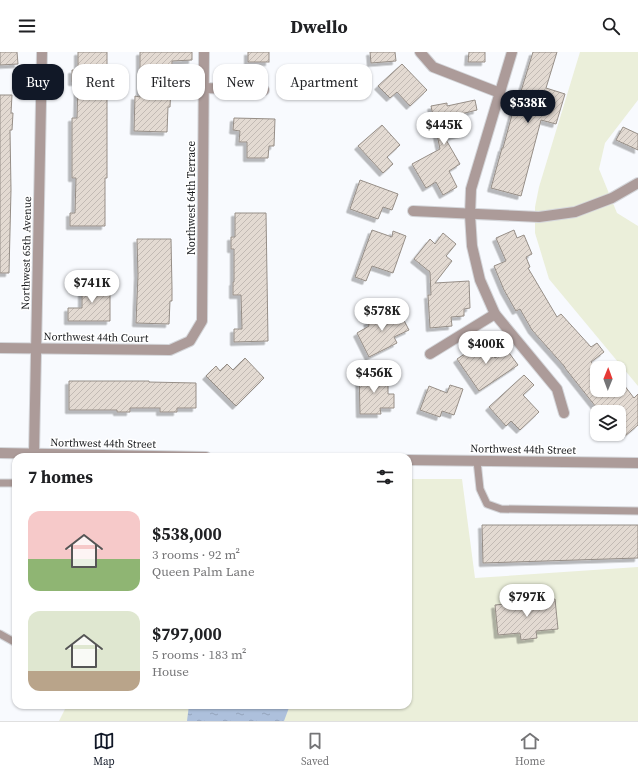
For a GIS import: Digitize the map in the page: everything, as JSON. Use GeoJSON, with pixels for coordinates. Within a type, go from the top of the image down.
{"type":"FeatureCollection","features":[{"type":"Feature","properties":{"kind":"street","name":"Northwest 65th Avenue"},"geometry":{"type":"LineString","coordinates":[[34,453],[42,52]]}},
{"type":"Feature","properties":{"kind":"street","name":"Northwest 64th Terrace"},"geometry":{"type":"LineString","coordinates":[[204,52],[204,64]]}},
{"type":"Feature","properties":{"kind":"street"},"geometry":{"type":"LineString","coordinates":[[420,52],[433,67],[500,93]]}},
{"type":"Feature","properties":{"kind":"street"},"geometry":{"type":"LineString","coordinates":[[512,52],[471,190],[470,215],[472,246],[480,280],[496,314],[557,389],[564,413]]}},
{"type":"Feature","properties":{"kind":"street","name":"Northwest 64th Terrace"},"geometry":{"type":"LineString","coordinates":[[190,341],[202,321],[204,100]]}},
{"type":"Feature","properties":{"kind":"street"},"geometry":{"type":"LineString","coordinates":[[413,211],[470,215],[539,217],[575,212],[612,198],[638,183]]}},
{"type":"Feature","properties":{"kind":"street"},"geometry":{"type":"LineString","coordinates":[[430,354],[496,314]]}},
{"type":"Feature","properties":{"kind":"street","name":"Northwest 44th Court"},"geometry":{"type":"LineString","coordinates":[[0,348],[170,350],[190,341]]}},
{"type":"Feature","properties":{"kind":"street","name":"Northwest 44th Street"},"geometry":{"type":"LineString","coordinates":[[0,453],[12,453]]}},
{"type":"Feature","properties":{"kind":"street","name":"Northwest 44th Street"},"geometry":{"type":"LineString","coordinates":[[412,460],[638,463]]}},
{"type":"Feature","properties":{"kind":"lane"},"geometry":{"type":"LineString","coordinates":[[477,461],[480,489],[487,504],[501,509],[638,511]]}},
{"type":"Feature","properties":{"kind":"lane"},"geometry":{"type":"LineString","coordinates":[[0,483],[12,483]]}},
{"type":"Feature","properties":{"kind":"lane"},"geometry":{"type":"LineString","coordinates":[[0,634],[12,641]]}},
{"type":"Feature","properties":{"kind":"green space"},"geometry":{"type":"Polygon","coordinates":[[[580,52],[638,52],[638,100],[605,143],[599,169],[617,213],[638,226],[638,386],[626,372],[626,361],[617,361],[549,279],[535,233],[535,207],[539,187],[580,52]]]}},
{"type":"Feature","properties":{"kind":"green space"},"geometry":{"type":"Polygon","coordinates":[[[412,479],[462,479],[475,578],[638,567],[638,721],[59,721],[65,709],[412,709],[412,479]]]}},
{"type":"Feature","properties":{"kind":"water"},"geometry":{"type":"Polygon","coordinates":[[[188,709],[288,709],[284,721],[187,721],[188,709]]]}},
{"type":"Feature","properties":{"kind":"building"},"geometry":{"type":"Polygon","coordinates":[[[0,52],[17,52],[18,64],[0,65],[0,52]]]}},
{"type":"Feature","properties":{"kind":"building"},"geometry":{"type":"Polygon","coordinates":[[[78,52],[107,52],[107,64],[78,64],[78,52]]]}},
{"type":"Feature","properties":{"kind":"building"},"geometry":{"type":"Polygon","coordinates":[[[140,52],[192,52],[192,60],[172,61],[172,64],[140,64],[140,52]]]}},
{"type":"Feature","properties":{"kind":"building"},"geometry":{"type":"Polygon","coordinates":[[[248,52],[269,52],[269,62],[248,62],[248,52]]]}},
{"type":"Feature","properties":{"kind":"building"},"geometry":{"type":"Polygon","coordinates":[[[370,52],[395,52],[396,61],[371,63],[370,52]]]}},
{"type":"Feature","properties":{"kind":"building"},"geometry":{"type":"Polygon","coordinates":[[[469,52],[485,52],[485,62],[468,62],[469,52]]]}},
{"type":"Feature","properties":{"kind":"building"},"geometry":{"type":"Polygon","coordinates":[[[533,52],[557,52],[546,88],[565,94],[556,124],[541,120],[521,196],[491,188],[516,100],[518,101],[533,52]]]}},
{"type":"Feature","properties":{"kind":"building"},"geometry":{"type":"Polygon","coordinates":[[[402,64],[427,90],[410,106],[397,92],[390,98],[378,86],[402,64]]]}},
{"type":"Feature","properties":{"kind":"building"},"geometry":{"type":"Polygon","coordinates":[[[0,95],[12,95],[11,113],[13,113],[12,130],[10,130],[11,190],[9,273],[0,273],[0,95]]]}},
{"type":"Feature","properties":{"kind":"building"},"geometry":{"type":"Polygon","coordinates":[[[135,96],[137,96],[137,100],[170,100],[170,107],[168,107],[167,132],[134,131],[135,96]]]}},
{"type":"Feature","properties":{"kind":"building"},"geometry":{"type":"Polygon","coordinates":[[[78,100],[107,100],[107,178],[105,178],[105,226],[70,226],[70,213],[75,213],[76,178],[72,178],[72,118],[77,118],[78,100]]]}},
{"type":"Feature","properties":{"kind":"building"},"geometry":{"type":"Polygon","coordinates":[[[475,100],[477,110],[461,114],[466,133],[445,138],[460,164],[449,171],[457,187],[443,195],[436,182],[426,188],[412,164],[440,149],[431,106],[447,103],[447,106],[475,100]]]}},
{"type":"Feature","properties":{"kind":"building"},"geometry":{"type":"Polygon","coordinates":[[[234,118],[275,119],[274,146],[269,146],[268,158],[247,158],[247,142],[239,142],[240,131],[233,130],[234,118]]]}},
{"type":"Feature","properties":{"kind":"building"},"geometry":{"type":"Polygon","coordinates":[[[382,125],[400,145],[387,157],[393,164],[383,173],[358,146],[382,125]]]}},
{"type":"Feature","properties":{"kind":"building"},"geometry":{"type":"Polygon","coordinates":[[[623,127],[638,134],[638,150],[616,140],[623,127]]]}},
{"type":"Feature","properties":{"kind":"building"},"geometry":{"type":"Polygon","coordinates":[[[360,180],[398,194],[392,210],[383,207],[378,219],[350,209],[360,180]]]}},
{"type":"Feature","properties":{"kind":"building"},"geometry":{"type":"Polygon","coordinates":[[[235,213],[266,213],[268,341],[234,342],[234,329],[242,329],[241,295],[233,295],[234,249],[231,249],[231,237],[235,237],[235,213]]]}},
{"type":"Feature","properties":{"kind":"building"},"geometry":{"type":"Polygon","coordinates":[[[372,230],[392,237],[393,231],[406,236],[393,273],[372,266],[366,281],[355,277],[372,230]]]}},
{"type":"Feature","properties":{"kind":"building"},"geometry":{"type":"Polygon","coordinates":[[[514,230],[517,238],[524,235],[532,254],[526,257],[530,267],[528,268],[557,317],[561,314],[591,347],[597,343],[604,352],[592,361],[590,361],[590,397],[626,397],[626,388],[634,398],[638,394],[638,425],[626,435],[626,405],[594,405],[565,367],[532,330],[520,309],[516,311],[504,290],[494,266],[506,261],[496,238],[514,230]]]}},
{"type":"Feature","properties":{"kind":"building"},"geometry":{"type":"Polygon","coordinates":[[[443,233],[456,244],[446,256],[452,261],[435,283],[469,281],[470,308],[464,309],[464,316],[451,317],[452,326],[430,328],[428,295],[431,295],[430,272],[414,259],[430,239],[435,244],[443,233]]]}},
{"type":"Feature","properties":{"kind":"building"},"geometry":{"type":"Polygon","coordinates":[[[137,239],[171,239],[172,301],[170,301],[169,324],[136,323],[138,275],[137,239]]]}},
{"type":"Feature","properties":{"kind":"building"},"geometry":{"type":"Polygon","coordinates":[[[82,282],[104,282],[104,295],[110,295],[110,321],[68,321],[68,308],[82,308],[82,282]]]}},
{"type":"Feature","properties":{"kind":"building"},"geometry":{"type":"Polygon","coordinates":[[[398,309],[409,330],[394,337],[397,343],[369,357],[357,333],[369,326],[367,322],[385,313],[386,315],[398,309]]]}},
{"type":"Feature","properties":{"kind":"building"},"geometry":{"type":"Polygon","coordinates":[[[484,341],[495,358],[507,350],[518,365],[479,391],[457,359],[484,341]]]}},
{"type":"Feature","properties":{"kind":"building"},"geometry":{"type":"Polygon","coordinates":[[[245,358],[264,378],[236,406],[206,376],[216,366],[220,371],[227,364],[233,370],[245,358]]]}},
{"type":"Feature","properties":{"kind":"building"},"geometry":{"type":"Polygon","coordinates":[[[359,370],[374,370],[374,380],[388,380],[388,394],[394,394],[394,408],[380,408],[381,414],[360,414],[359,370]]]}},
{"type":"Feature","properties":{"kind":"building"},"geometry":{"type":"Polygon","coordinates":[[[524,375],[534,385],[523,395],[539,412],[520,430],[511,421],[506,426],[489,407],[524,375]]]}},
{"type":"Feature","properties":{"kind":"building"},"geometry":{"type":"Polygon","coordinates":[[[69,381],[149,381],[196,383],[196,408],[177,408],[177,412],[160,412],[160,408],[130,408],[130,412],[117,412],[117,410],[69,410],[69,381]]]}},
{"type":"Feature","properties":{"kind":"building"},"geometry":{"type":"Polygon","coordinates":[[[450,385],[463,389],[454,415],[442,411],[440,417],[420,410],[429,386],[447,393],[450,385]]]}},
{"type":"Feature","properties":{"kind":"building"},"geometry":{"type":"Polygon","coordinates":[[[482,525],[638,525],[638,558],[483,563],[482,525]]]}},
{"type":"Feature","properties":{"kind":"building"},"geometry":{"type":"Polygon","coordinates":[[[555,599],[558,629],[536,631],[537,638],[521,640],[520,633],[498,635],[495,605],[555,599]]]}}]}
